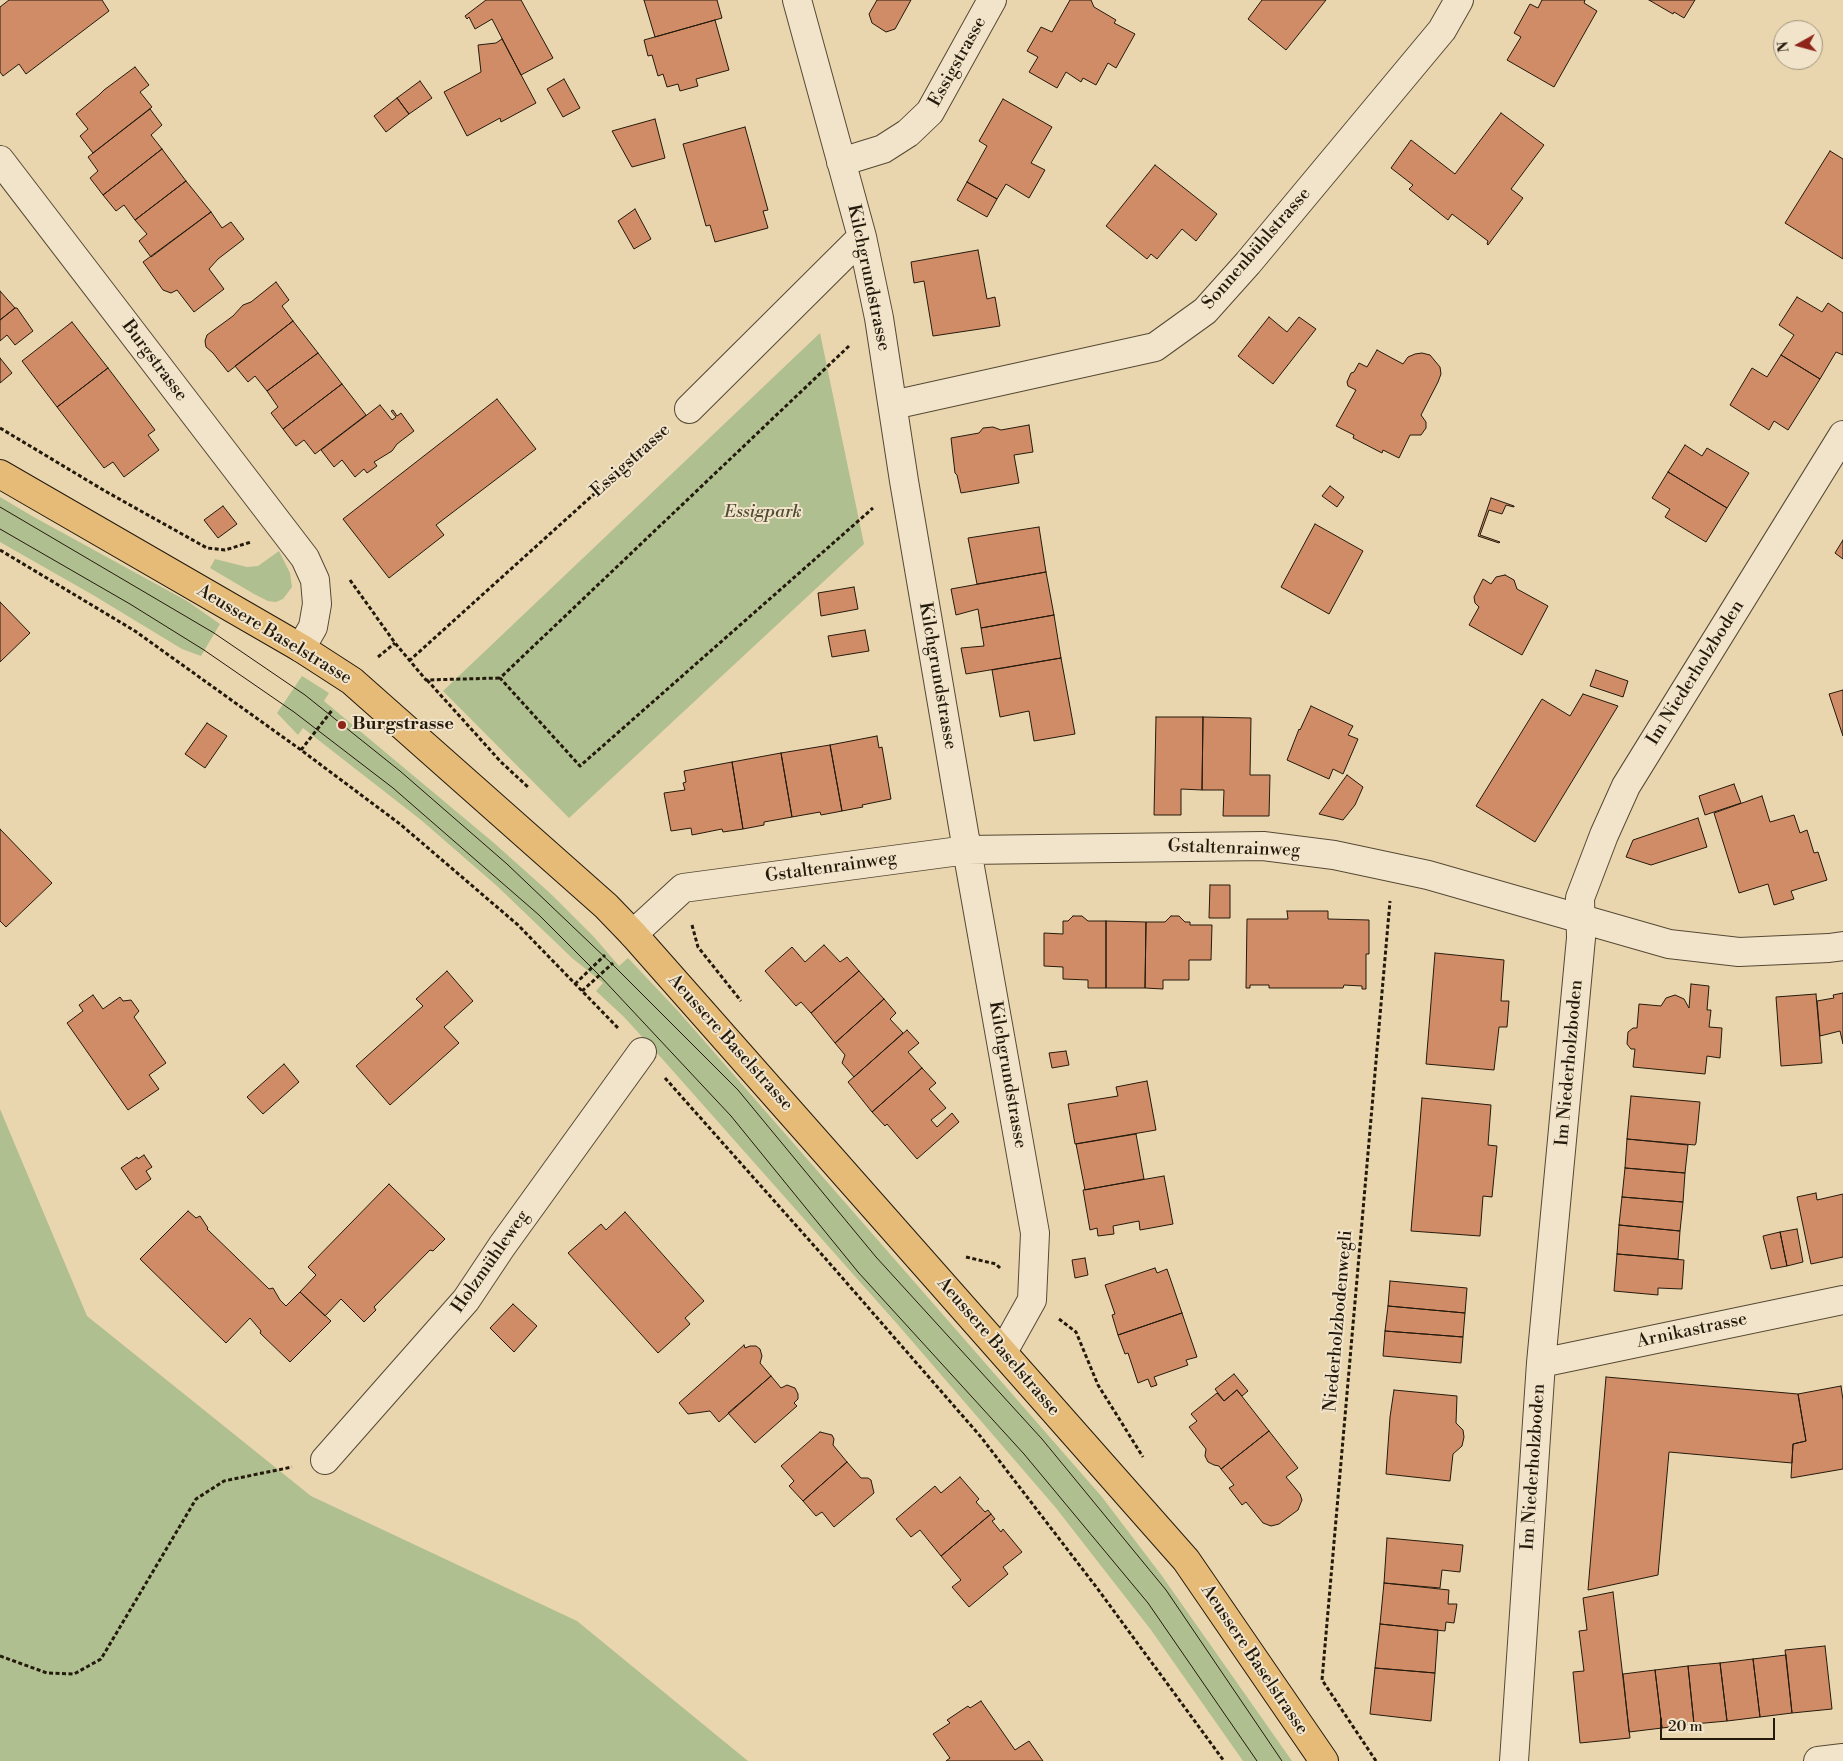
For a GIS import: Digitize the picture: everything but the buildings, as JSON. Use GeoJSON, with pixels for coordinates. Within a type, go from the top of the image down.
{"type":"FeatureCollection","features":[{"type":"Feature","properties":{"kind":"main road","name":"Aeussere Baselstrasse"},"geometry":{"type":"LineString","coordinates":[[0,474],[301,648],[352,681],[606,906],[633,934],[1186,1560],[1324,1761]]}},
{"type":"Feature","properties":{"kind":"street","name":"Kilchgrundstrasse"},"geometry":{"type":"LineString","coordinates":[[797,0],[862,238],[879,318],[904,481],[1035,1233],[1032,1300],[1003,1352]]}},
{"type":"Feature","properties":{"kind":"street","name":"Essigstrasse"},"geometry":{"type":"LineString","coordinates":[[841,162],[883,149],[908,133],[930,112],[992,0]]}},
{"type":"Feature","properties":{"kind":"street","name":"Sonnenbühlstrasse"},"geometry":{"type":"LineString","coordinates":[[892,405],[1155,347],[1205,311],[1248,264],[1442,30],[1459,0]]}},
{"type":"Feature","properties":{"kind":"street","name":"Burgstrasse"},"geometry":{"type":"LineString","coordinates":[[0,160],[306,558],[315,580],[318,604],[313,627],[301,648]]}},
{"type":"Feature","properties":{"kind":"street"},"geometry":{"type":"LineString","coordinates":[[689,409],[862,238]]}},
{"type":"Feature","properties":{"kind":"street","name":"Im Niederholzboden"},"geometry":{"type":"LineString","coordinates":[[1514,1761],[1541,1363],[1580,948],[1580,898],[1604,835],[1626,786],[1843,435]]}},
{"type":"Feature","properties":{"kind":"street","name":"Gstaltenrainweg"},"geometry":{"type":"LineString","coordinates":[[633,934],[683,888],[967,850],[1263,846],[1334,855],[1428,875],[1669,944],[1740,952],[1843,946]]}},
{"type":"Feature","properties":{"kind":"street","name":"Holzmühleweg"},"geometry":{"type":"LineString","coordinates":[[325,1460],[466,1300],[502,1246],[642,1052]]}},
{"type":"Feature","properties":{"kind":"street","name":"Arnikastrasse"},"geometry":{"type":"LineString","coordinates":[[1541,1363],[1843,1300]]}},
{"type":"Feature","properties":{"kind":"street"},"geometry":{"type":"LineString","coordinates":[[1818,1761],[1843,1758]]}},
{"type":"Feature","properties":{"kind":"path"},"geometry":{"type":"LineString","coordinates":[[395,643],[426,680],[500,678],[879,318]]}},
{"type":"Feature","properties":{"kind":"path","name":"Essigstrasse"},"geometry":{"type":"LineString","coordinates":[[409,661],[689,409]]}},
{"type":"Feature","properties":{"kind":"path"},"geometry":{"type":"LineString","coordinates":[[0,428],[105,491],[207,548],[225,550],[283,530]]}},
{"type":"Feature","properties":{"kind":"path"},"geometry":{"type":"LineString","coordinates":[[500,678],[580,766],[904,481]]}},
{"type":"Feature","properties":{"kind":"path"},"geometry":{"type":"LineString","coordinates":[[0,550],[135,630],[400,824],[511,919],[642,1052],[826,1258],[981,1437],[1097,1588],[1224,1761]]}},
{"type":"Feature","properties":{"kind":"path"},"geometry":{"type":"LineString","coordinates":[[301,750],[337,704]]}},
{"type":"Feature","properties":{"kind":"path","name":"Niederholzbodenwegli"},"geometry":{"type":"LineString","coordinates":[[1376,1761],[1322,1680],[1392,867]]}},
{"type":"Feature","properties":{"kind":"path"},"geometry":{"type":"LineString","coordinates":[[582,991],[612,964],[633,934]]}},
{"type":"Feature","properties":{"kind":"path"},"geometry":{"type":"LineString","coordinates":[[0,1656],[47,1673],[74,1674],[101,1659],[196,1500],[224,1481],[325,1460]]}},
{"type":"Feature","properties":{"kind":"green space","name":"Essigpark"},"geometry":{"type":"Polygon","coordinates":[[[820,333],[864,544],[569,818],[443,691],[820,333]]]}},
{"type":"Feature","properties":{"kind":"green space"},"geometry":{"type":"Polygon","coordinates":[[[0,497],[187,601],[220,624],[201,656],[182,649],[0,542],[0,497]]]}},
{"type":"Feature","properties":{"kind":"green space"},"geometry":{"type":"Polygon","coordinates":[[[279,551],[290,573],[292,587],[283,599],[276,602],[268,601],[254,594],[210,568],[215,559],[247,567],[258,566],[279,551]]]}},
{"type":"Feature","properties":{"kind":"green space"},"geometry":{"type":"Polygon","coordinates":[[[302,676],[329,693],[324,701],[494,843],[551,894],[594,937],[619,966],[628,958],[678,1011],[1102,1497],[1162,1576],[1292,1761],[1243,1761],[1151,1630],[1056,1508],[899,1326],[665,1062],[624,1017],[596,991],[603,983],[572,958],[497,886],[421,820],[303,728],[298,735],[277,713],[302,676]]]}},
{"type":"Feature","properties":{"kind":"green space"},"geometry":{"type":"Polygon","coordinates":[[[0,1109],[87,1316],[311,1496],[577,1621],[748,1761],[0,1761],[0,1109]]]}},
{"type":"Feature","properties":{"kind":"tram line"},"geometry":{"type":"LineString","coordinates":[[0,507],[214,633],[305,695],[400,771],[507,864],[612,964],[738,1090],[876,1257],[1042,1439],[1166,1590],[1282,1761]]}},
{"type":"Feature","properties":{"kind":"tram line"},"geometry":{"type":"LineString","coordinates":[[0,529],[130,604],[204,650],[294,712],[393,788],[539,915],[600,976],[731,1116],[858,1272],[1024,1454],[1148,1603],[1257,1761]]}},
{"type":"Feature","properties":{"kind":"place","name":"Burgstrasse"},"geometry":{"type":"Point","coordinates":[342,725]}}]}
